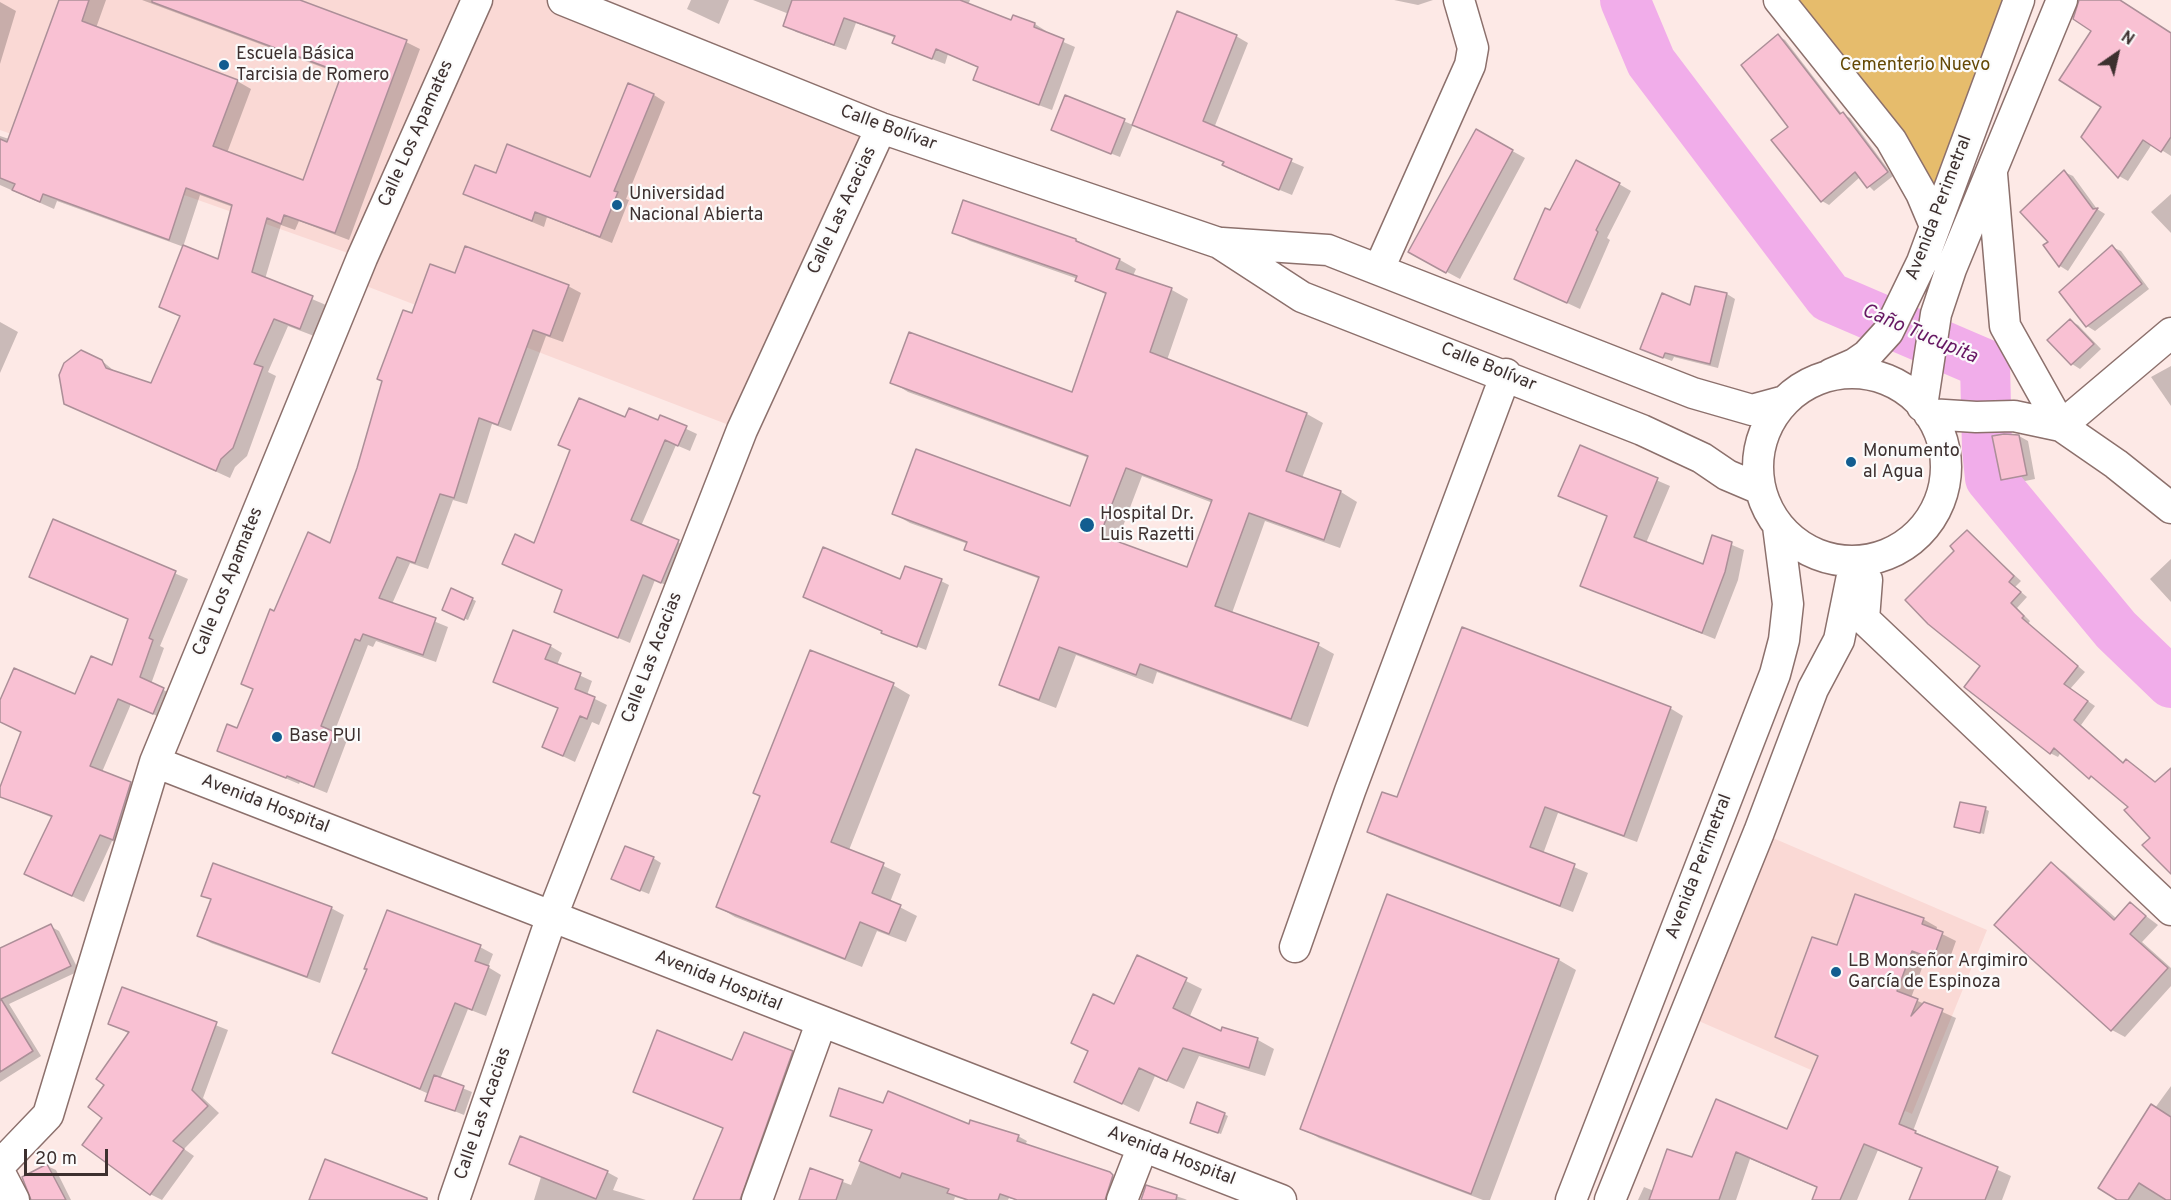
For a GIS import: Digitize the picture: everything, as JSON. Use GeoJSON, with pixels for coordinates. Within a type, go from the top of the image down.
{"type":"FeatureCollection","features":[{"type":"Feature","properties":{"kind":"street","name":"Calle Los Apamates"},"geometry":{"type":"LineString","coordinates":[[0,1165],[48,1115],[155,762],[362,258],[477,0]]}},
{"type":"Feature","properties":{"kind":"street","name":"Calle Bolívar"},"geometry":{"type":"LineString","coordinates":[[563,0],[881,128],[1219,243],[1302,297],[1506,374],[1676,444],[1727,475],[1760,489]]}},
{"type":"Feature","properties":{"kind":"street"},"geometry":{"type":"LineString","coordinates":[[1379,269],[1470,65],[1473,48],[1459,0]]}},
{"type":"Feature","properties":{"kind":"street"},"geometry":{"type":"LineString","coordinates":[[1779,0],[1891,140],[1921,193],[1935,226]]}},
{"type":"Feature","properties":{"kind":"street","name":"Avenida Perimetral"},"geometry":{"type":"LineString","coordinates":[[1816,380],[1854,364],[1877,346],[1888,332],[1922,262],[2019,0]]}},
{"type":"Feature","properties":{"kind":"street","name":"Avenida Perimetral"},"geometry":{"type":"LineString","coordinates":[[1926,410],[1929,359],[1936,314],[1951,269],[2062,0]]}},
{"type":"Feature","properties":{"kind":"street","name":"Calle Las Acacias"},"geometry":{"type":"LineString","coordinates":[[454,1200],[552,916],[742,430],[881,128]]}},
{"type":"Feature","properties":{"kind":"street"},"geometry":{"type":"LineString","coordinates":[[1992,170],[2005,326],[2061,426]]}},
{"type":"Feature","properties":{"kind":"street","name":"Calle Bolívar"},"geometry":{"type":"LineString","coordinates":[[1219,243],[1328,250],[1638,374],[1693,393],[1752,410],[1785,401]]}},
{"type":"Feature","properties":{"kind":"street"},"geometry":{"type":"LineString","coordinates":[[2061,426],[2171,333]]}},
{"type":"Feature","properties":{"kind":"street"},"geometry":{"type":"LineString","coordinates":[[1295,947],[1350,791],[1506,374]]}},
{"type":"Feature","properties":{"kind":"street"},"geometry":{"type":"LineString","coordinates":[[1854,374],[1873,376],[1908,392],[1926,410],[1938,429],[1946,462],[1945,479],[1935,512],[1914,538],[1900,548],[1862,561],[1826,558],[1799,546],[1778,526],[1767,508],[1760,489],[1757,465],[1761,441],[1770,420],[1785,401],[1816,380],[1854,374]]}},
{"type":"Feature","properties":{"kind":"street"},"geometry":{"type":"LineString","coordinates":[[1926,410],[1976,417],[2014,416],[2061,426],[2116,464],[2171,508]]}},
{"type":"Feature","properties":{"kind":"street","name":"Avenida Perimetral"},"geometry":{"type":"LineString","coordinates":[[1571,1200],[1775,674],[1784,640],[1788,604],[1778,526]]}},
{"type":"Feature","properties":{"kind":"street"},"geometry":{"type":"LineString","coordinates":[[1862,561],[1864,619],[2171,910]]}},
{"type":"Feature","properties":{"kind":"street"},"geometry":{"type":"LineString","coordinates":[[1610,1200],[1759,832],[1814,689],[1839,640],[1862,561]]}},
{"type":"Feature","properties":{"kind":"street","name":"Avenida Hospital"},"geometry":{"type":"LineString","coordinates":[[155,762],[821,1023],[1281,1200]]}},
{"type":"Feature","properties":{"kind":"street"},"geometry":{"type":"LineString","coordinates":[[757,1200],[821,1023]]}},
{"type":"Feature","properties":{"kind":"street"},"geometry":{"type":"LineString","coordinates":[[1122,1200],[1143,1146]]}},
{"type":"Feature","properties":{"kind":"street"},"geometry":{"type":"LineString","coordinates":[[0,1173],[14,1200]]}},
{"type":"Feature","properties":{"kind":"shaded area","name":"Escuela Básica Tarcisia de Romero"},"geometry":{"type":"Polygon","coordinates":[[[0,0],[477,0],[362,258],[0,130],[0,0]]]}},
{"type":"Feature","properties":{"kind":"shaded area","name":"Universidad Nacional Abierta"},"geometry":{"type":"Polygon","coordinates":[[[480,0],[554,0],[881,128],[742,430],[353,281],[480,0]]]}},
{"type":"Feature","properties":{"kind":"shaded area","name":"LB Monseñor Argimiro García de Espinoza"},"geometry":{"type":"Polygon","coordinates":[[[1759,832],[1987,930],[1912,1114],[1685,1015],[1759,832]]]}},
{"type":"Feature","properties":{"kind":"green space","name":"Cementerio Nuevo"},"geometry":{"type":"Polygon","coordinates":[[[1779,0],[2003,0],[1935,226],[1779,0]]]}},
{"type":"Feature","properties":{"kind":"building"},"geometry":{"type":"Polygon","coordinates":[[[59,0],[89,0],[82,21],[238,80],[213,146],[303,180],[342,73],[152,2],[152,0],[300,0],[407,40],[335,233],[284,215],[281,224],[267,218],[252,272],[313,296],[300,329],[274,319],[254,364],[263,367],[233,448],[221,459],[216,471],[64,404],[59,375],[64,363],[81,350],[102,360],[106,368],[151,383],[180,316],[159,307],[183,245],[218,259],[232,205],[186,188],[169,240],[43,194],[40,202],[12,190],[15,184],[0,178],[0,139],[7,142],[59,0]]]}},
{"type":"Feature","properties":{"kind":"building"},"geometry":{"type":"Polygon","coordinates":[[[792,0],[960,0],[1011,20],[1013,15],[1035,23],[1034,27],[1064,39],[1039,105],[973,80],[978,67],[936,49],[932,59],[892,43],[895,36],[844,18],[834,45],[783,26],[792,0]]]}},
{"type":"Feature","properties":{"kind":"building"},"geometry":{"type":"Polygon","coordinates":[[[2079,0],[2120,0],[2171,33],[2171,137],[2161,152],[2143,140],[2118,178],[2081,137],[2101,107],[2059,80],[2091,31],[2073,19],[2079,0]]]}},
{"type":"Feature","properties":{"kind":"building"},"geometry":{"type":"Polygon","coordinates":[[[1177,11],[1237,35],[1203,121],[1292,159],[1279,190],[1222,165],[1224,162],[1132,125],[1177,11]]]}},
{"type":"Feature","properties":{"kind":"building"},"geometry":{"type":"Polygon","coordinates":[[[1778,34],[1840,114],[1843,112],[1888,172],[1867,188],[1855,172],[1821,202],[1771,140],[1788,127],[1741,65],[1778,34]]]}},
{"type":"Feature","properties":{"kind":"building"},"geometry":{"type":"Polygon","coordinates":[[[628,83],[654,94],[614,191],[618,192],[600,237],[535,212],[532,221],[463,194],[475,165],[496,173],[507,144],[590,177],[628,83]]]}},
{"type":"Feature","properties":{"kind":"building"},"geometry":{"type":"Polygon","coordinates":[[[1065,95],[1125,119],[1111,154],[1051,130],[1065,95]]]}},
{"type":"Feature","properties":{"kind":"building"},"geometry":{"type":"Polygon","coordinates":[[[1476,129],[1513,150],[1446,273],[1408,252],[1476,129]]]}},
{"type":"Feature","properties":{"kind":"building"},"geometry":{"type":"Polygon","coordinates":[[[1576,160],[1620,183],[1596,230],[1598,232],[1567,303],[1514,279],[1545,208],[1550,210],[1576,160]]]}},
{"type":"Feature","properties":{"kind":"building"},"geometry":{"type":"Polygon","coordinates":[[[2064,170],[2093,209],[2098,208],[2059,267],[2043,245],[2048,242],[2020,212],[2064,170]]]}},
{"type":"Feature","properties":{"kind":"building"},"geometry":{"type":"Polygon","coordinates":[[[963,200],[1076,239],[1076,241],[1120,259],[1116,269],[1172,288],[1150,352],[1307,413],[1286,471],[1341,491],[1324,540],[1249,513],[1215,606],[1319,643],[1291,719],[1140,664],[1136,675],[1059,647],[1039,700],[999,685],[1039,577],[964,550],[967,542],[892,514],[916,449],[1070,506],[1088,456],[890,383],[909,332],[1072,392],[1106,293],[1075,281],[1077,276],[952,233],[963,200]],[[1126,468],[1100,535],[1187,567],[1212,500],[1126,468]]]}},
{"type":"Feature","properties":{"kind":"building"},"geometry":{"type":"Polygon","coordinates":[[[2112,245],[2142,284],[2086,327],[2059,292],[2112,245]]]}},
{"type":"Feature","properties":{"kind":"building"},"geometry":{"type":"Polygon","coordinates":[[[465,246],[569,285],[550,336],[533,330],[498,425],[479,418],[454,498],[440,494],[415,563],[397,557],[379,598],[436,618],[423,655],[363,634],[360,641],[355,639],[321,726],[335,732],[314,787],[217,751],[227,724],[237,728],[253,689],[241,684],[270,609],[274,611],[308,532],[330,543],[357,468],[382,381],[377,379],[403,310],[412,313],[430,264],[455,273],[465,246]]]}},
{"type":"Feature","properties":{"kind":"building"},"geometry":{"type":"Polygon","coordinates":[[[1695,286],[1727,293],[1710,364],[1665,353],[1663,358],[1640,349],[1662,293],[1690,305],[1695,286]]]}},
{"type":"Feature","properties":{"kind":"building"},"geometry":{"type":"Polygon","coordinates":[[[2070,319],[2094,344],[2071,365],[2047,340],[2070,319]]]}},
{"type":"Feature","properties":{"kind":"building"},"geometry":{"type":"Polygon","coordinates":[[[579,398],[625,417],[629,408],[658,420],[660,415],[687,426],[678,446],[665,440],[631,520],[679,540],[661,583],[643,575],[618,638],[554,612],[562,590],[502,564],[515,534],[534,543],[570,450],[558,445],[579,398]]]}},
{"type":"Feature","properties":{"kind":"building"},"geometry":{"type":"Polygon","coordinates":[[[2019,435],[2027,475],[2001,480],[1992,436],[2019,435]]]}},
{"type":"Feature","properties":{"kind":"building"},"geometry":{"type":"Polygon","coordinates":[[[1580,445],[1658,478],[1634,537],[1703,564],[1712,535],[1732,542],[1725,572],[1702,633],[1580,586],[1607,516],[1558,496],[1580,445]]]}},
{"type":"Feature","properties":{"kind":"building"},"geometry":{"type":"Polygon","coordinates":[[[53,519],[176,571],[149,638],[153,640],[140,677],[164,688],[153,714],[118,699],[90,766],[131,782],[113,840],[100,835],[72,896],[24,874],[52,816],[0,797],[0,787],[21,732],[0,722],[0,700],[14,668],[75,694],[91,656],[112,665],[128,619],[29,577],[53,519]]]}},
{"type":"Feature","properties":{"kind":"building"},"geometry":{"type":"Polygon","coordinates":[[[1967,530],[2014,576],[2009,582],[2021,592],[2011,603],[2024,616],[2022,618],[2078,666],[2064,684],[2088,701],[2074,720],[2123,763],[2126,759],[2155,782],[2171,768],[2171,874],[2142,845],[2150,838],[2124,810],[2128,807],[2091,776],[2089,779],[2054,748],[2050,754],[1964,687],[1980,666],[1928,624],[1905,600],[1954,551],[1950,546],[1967,530]]]}},
{"type":"Feature","properties":{"kind":"building"},"geometry":{"type":"Polygon","coordinates":[[[823,547],[900,579],[905,566],[942,579],[917,647],[803,597],[823,547]]]}},
{"type":"Feature","properties":{"kind":"building"},"geometry":{"type":"Polygon","coordinates":[[[451,588],[473,598],[464,620],[442,610],[451,588]]]}},
{"type":"Feature","properties":{"kind":"building"},"geometry":{"type":"Polygon","coordinates":[[[1462,627],[1671,707],[1624,836],[1545,807],[1530,847],[1575,864],[1560,906],[1367,832],[1382,792],[1397,797],[1462,627]]]}},
{"type":"Feature","properties":{"kind":"building"},"geometry":{"type":"Polygon","coordinates":[[[513,630],[551,645],[545,659],[581,673],[575,689],[595,697],[587,719],[580,716],[563,756],[542,747],[558,708],[493,682],[513,630]]]}},
{"type":"Feature","properties":{"kind":"building"},"geometry":{"type":"Polygon","coordinates":[[[810,650],[894,683],[831,842],[884,863],[872,893],[901,905],[889,934],[860,922],[845,959],[716,907],[760,796],[753,793],[810,650]]]}},
{"type":"Feature","properties":{"kind":"building"},"geometry":{"type":"Polygon","coordinates":[[[1960,802],[1986,807],[1980,833],[1954,827],[1960,802]]]}},
{"type":"Feature","properties":{"kind":"building"},"geometry":{"type":"Polygon","coordinates":[[[625,846],[654,857],[640,891],[611,879],[625,846]]]}},
{"type":"Feature","properties":{"kind":"building"},"geometry":{"type":"Polygon","coordinates":[[[2051,862],[2114,920],[2130,902],[2146,916],[2130,934],[2168,968],[2111,1031],[1994,925],[2051,862]]]}},
{"type":"Feature","properties":{"kind":"building"},"geometry":{"type":"Polygon","coordinates":[[[213,863],[332,907],[307,977],[197,936],[211,899],[201,896],[213,863]]]}},
{"type":"Feature","properties":{"kind":"building"},"geometry":{"type":"Polygon","coordinates":[[[1387,894],[1559,959],[1471,1194],[1300,1129],[1387,894]]]}},
{"type":"Feature","properties":{"kind":"building"},"geometry":{"type":"Polygon","coordinates":[[[1855,894],[1924,918],[1922,924],[1943,932],[1933,959],[1912,951],[1897,991],[1918,999],[1911,1016],[1924,1002],[1943,1009],[1899,1124],[1916,1131],[1915,1133],[1998,1167],[1985,1200],[1909,1200],[1922,1168],[1864,1144],[1840,1200],[1812,1200],[1817,1187],[1736,1152],[1719,1200],[1649,1200],[1667,1149],[1692,1157],[1716,1099],[1787,1129],[1818,1056],[1775,1037],[1812,937],[1837,945],[1855,894]]]}},
{"type":"Feature","properties":{"kind":"building"},"geometry":{"type":"Polygon","coordinates":[[[387,910],[481,945],[475,961],[489,966],[472,1010],[455,1003],[420,1089],[332,1053],[367,969],[364,969],[387,910]]]}},
{"type":"Feature","properties":{"kind":"building"},"geometry":{"type":"Polygon","coordinates":[[[51,924],[71,966],[1,999],[33,1051],[0,1072],[0,948],[51,924]]]}},
{"type":"Feature","properties":{"kind":"building"},"geometry":{"type":"Polygon","coordinates":[[[1137,955],[1187,978],[1173,1008],[1221,1031],[1222,1027],[1258,1038],[1249,1068],[1183,1048],[1167,1081],[1139,1068],[1122,1104],[1074,1082],[1088,1051],[1071,1043],[1093,994],[1114,1004],[1137,955]]]}},
{"type":"Feature","properties":{"kind":"building"},"geometry":{"type":"Polygon","coordinates":[[[122,987],[217,1022],[192,1090],[208,1106],[173,1141],[184,1149],[150,1195],[82,1145],[102,1118],[88,1107],[104,1085],[96,1079],[129,1032],[108,1024],[122,987]]]}},
{"type":"Feature","properties":{"kind":"building"},"geometry":{"type":"Polygon","coordinates":[[[657,1030],[732,1060],[744,1032],[793,1051],[740,1200],[693,1200],[723,1128],[633,1092],[657,1030]]]}},
{"type":"Feature","properties":{"kind":"building"},"geometry":{"type":"Polygon","coordinates":[[[434,1075],[464,1086],[455,1111],[425,1101],[434,1075]]]}},
{"type":"Feature","properties":{"kind":"building"},"geometry":{"type":"Polygon","coordinates":[[[839,1088],[883,1103],[888,1091],[969,1124],[970,1120],[1019,1135],[1017,1141],[1110,1172],[1113,1175],[1105,1200],[1017,1200],[1000,1194],[998,1200],[968,1200],[947,1193],[949,1189],[902,1173],[900,1178],[859,1161],[872,1130],[830,1116],[839,1088]]]}},
{"type":"Feature","properties":{"kind":"building"},"geometry":{"type":"Polygon","coordinates":[[[1197,1102],[1225,1113],[1218,1133],[1190,1123],[1197,1102]]]}},
{"type":"Feature","properties":{"kind":"building"},"geometry":{"type":"Polygon","coordinates":[[[2151,1104],[2171,1117],[2171,1200],[2166,1200],[2139,1183],[2128,1200],[2117,1200],[2098,1188],[2151,1104]]]}},
{"type":"Feature","properties":{"kind":"building"},"geometry":{"type":"Polygon","coordinates":[[[520,1136],[608,1171],[596,1199],[509,1164],[520,1136]]]}},
{"type":"Feature","properties":{"kind":"building"},"geometry":{"type":"Polygon","coordinates":[[[325,1159],[427,1198],[427,1200],[309,1200],[325,1159]]]}},
{"type":"Feature","properties":{"kind":"building"},"geometry":{"type":"Polygon","coordinates":[[[47,1164],[66,1200],[31,1200],[22,1177],[47,1164]]]}},
{"type":"Feature","properties":{"kind":"building"},"geometry":{"type":"Polygon","coordinates":[[[810,1168],[843,1180],[836,1200],[799,1200],[810,1168]]]}},
{"type":"Feature","properties":{"kind":"building"},"geometry":{"type":"Polygon","coordinates":[[[1146,1185],[1177,1195],[1176,1200],[1141,1200],[1146,1185]]]}},
{"type":"Feature","properties":{"kind":"waterway","name":"Caño Tucupita"},"geometry":{"type":"LineString","coordinates":[[1625,0],[1651,62],[1829,297],[1985,364],[1990,478],[2116,630],[2171,683]]}},
{"type":"Feature","properties":{"kind":"place","name":"Escuela Básica Tarcisia de Romero"},"geometry":{"type":"Point","coordinates":[224,65]}},
{"type":"Feature","properties":{"kind":"place","name":"Universidad Nacional Abierta"},"geometry":{"type":"Point","coordinates":[617,205]}},
{"type":"Feature","properties":{"kind":"place","name":"Monumento al Agua"},"geometry":{"type":"Point","coordinates":[1851,462]}},
{"type":"Feature","properties":{"kind":"place","name":"Hospital Dr. Luis Razetti"},"geometry":{"type":"Point","coordinates":[1087,525]}},
{"type":"Feature","properties":{"kind":"place","name":"Base PUI"},"geometry":{"type":"Point","coordinates":[277,737]}},
{"type":"Feature","properties":{"kind":"place","name":"LB Monseñor Argimiro García de Espinoza"},"geometry":{"type":"Point","coordinates":[1836,972]}}]}
